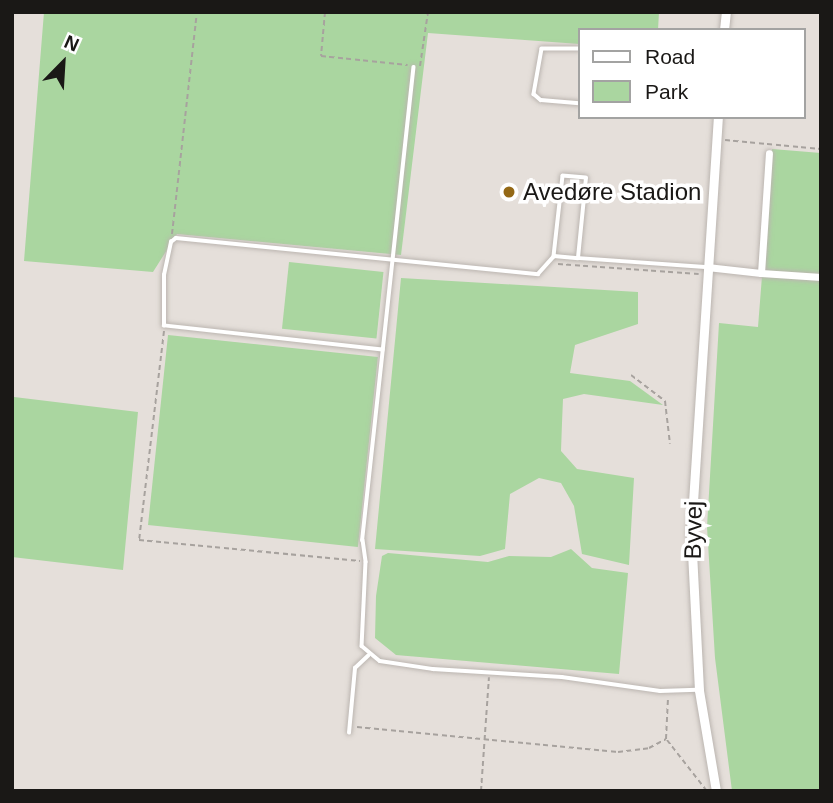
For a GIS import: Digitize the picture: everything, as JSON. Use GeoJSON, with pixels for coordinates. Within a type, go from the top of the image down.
{"type":"FeatureCollection","features":[{"type":"Feature","properties":{"kind":"street","name":"Byvej"},"geometry":{"type":"LineString","coordinates":[[716,790],[699,690],[691,533],[718,119]]}},
{"type":"Feature","properties":{"kind":"street"},"geometry":{"type":"LineString","coordinates":[[761,273],[769,153]]}},
{"type":"Feature","properties":{"kind":"street"},"geometry":{"type":"LineString","coordinates":[[707,271],[821,277]]}},
{"type":"Feature","properties":{"kind":"lane"},"geometry":{"type":"LineString","coordinates":[[578,49],[542,49],[534,94],[541,100],[578,103]]}},
{"type":"Feature","properties":{"kind":"lane"},"geometry":{"type":"LineString","coordinates":[[414,67],[363,540],[366,562],[362,646],[368,656],[433,669],[666,691],[699,690]]}},
{"type":"Feature","properties":{"kind":"lane"},"geometry":{"type":"LineString","coordinates":[[554,256],[564,176],[586,178],[578,258]]}},
{"type":"Feature","properties":{"kind":"lane"},"geometry":{"type":"LineString","coordinates":[[383,350],[164,326],[164,275],[171,242],[176,238],[538,274],[554,256],[707,271]]}},
{"type":"Feature","properties":{"kind":"lane"},"geometry":{"type":"LineString","coordinates":[[349,733],[355,668],[368,656]]}},
{"type":"Feature","properties":{"kind":"path"},"geometry":{"type":"LineString","coordinates":[[171,242],[197,12]]}},
{"type":"Feature","properties":{"kind":"path"},"geometry":{"type":"LineString","coordinates":[[325,12],[321,56],[414,67],[423,62],[428,12]]}},
{"type":"Feature","properties":{"kind":"path"},"geometry":{"type":"LineString","coordinates":[[717,139],[821,149]]}},
{"type":"Feature","properties":{"kind":"path"},"geometry":{"type":"LineString","coordinates":[[545,263],[707,271]]}},
{"type":"Feature","properties":{"kind":"path"},"geometry":{"type":"LineString","coordinates":[[164,326],[139,540],[366,562]]}},
{"type":"Feature","properties":{"kind":"path"},"geometry":{"type":"LineString","coordinates":[[631,375],[665,401],[670,444]]}},
{"type":"Feature","properties":{"kind":"path"},"geometry":{"type":"LineString","coordinates":[[481,791],[489,673]]}},
{"type":"Feature","properties":{"kind":"path"},"geometry":{"type":"LineString","coordinates":[[666,691],[666,739],[704,790],[716,790]]}},
{"type":"Feature","properties":{"kind":"path"},"geometry":{"type":"LineString","coordinates":[[349,727],[618,752],[649,748],[666,739]]}},
{"type":"Feature","properties":{"kind":"green space"},"geometry":{"type":"Polygon","coordinates":[[[44,12],[659,12],[658,28],[578,28],[578,44],[428,33],[401,255],[177,234],[153,272],[24,261],[44,12]]]}},
{"type":"Feature","properties":{"kind":"green space"},"geometry":{"type":"Polygon","coordinates":[[[772,149],[821,153],[821,791],[732,791],[715,658],[707,527],[719,323],[758,327],[772,149]]]}},
{"type":"Feature","properties":{"kind":"green space"},"geometry":{"type":"Polygon","coordinates":[[[289,262],[383,272],[376,339],[282,329],[289,262]]]}},
{"type":"Feature","properties":{"kind":"green space"},"geometry":{"type":"Polygon","coordinates":[[[401,278],[638,292],[638,324],[575,345],[570,373],[630,381],[663,405],[584,394],[563,399],[561,451],[577,469],[634,478],[629,565],[582,554],[574,506],[561,483],[539,478],[510,494],[505,549],[480,556],[375,549],[401,278]]]}},
{"type":"Feature","properties":{"kind":"green space"},"geometry":{"type":"Polygon","coordinates":[[[168,335],[378,357],[358,547],[148,525],[168,335]]]}},
{"type":"Feature","properties":{"kind":"green space"},"geometry":{"type":"Polygon","coordinates":[[[14,397],[138,412],[123,570],[12,557],[14,397]]]}},
{"type":"Feature","properties":{"kind":"green space"},"geometry":{"type":"Polygon","coordinates":[[[571,549],[592,568],[628,573],[619,674],[396,655],[375,638],[376,596],[382,556],[388,553],[488,562],[509,556],[551,557],[571,549]]]}},
{"type":"Feature","properties":{"kind":"place","name":"Avedøre Stadion"},"geometry":{"type":"Point","coordinates":[509,192]}}]}
